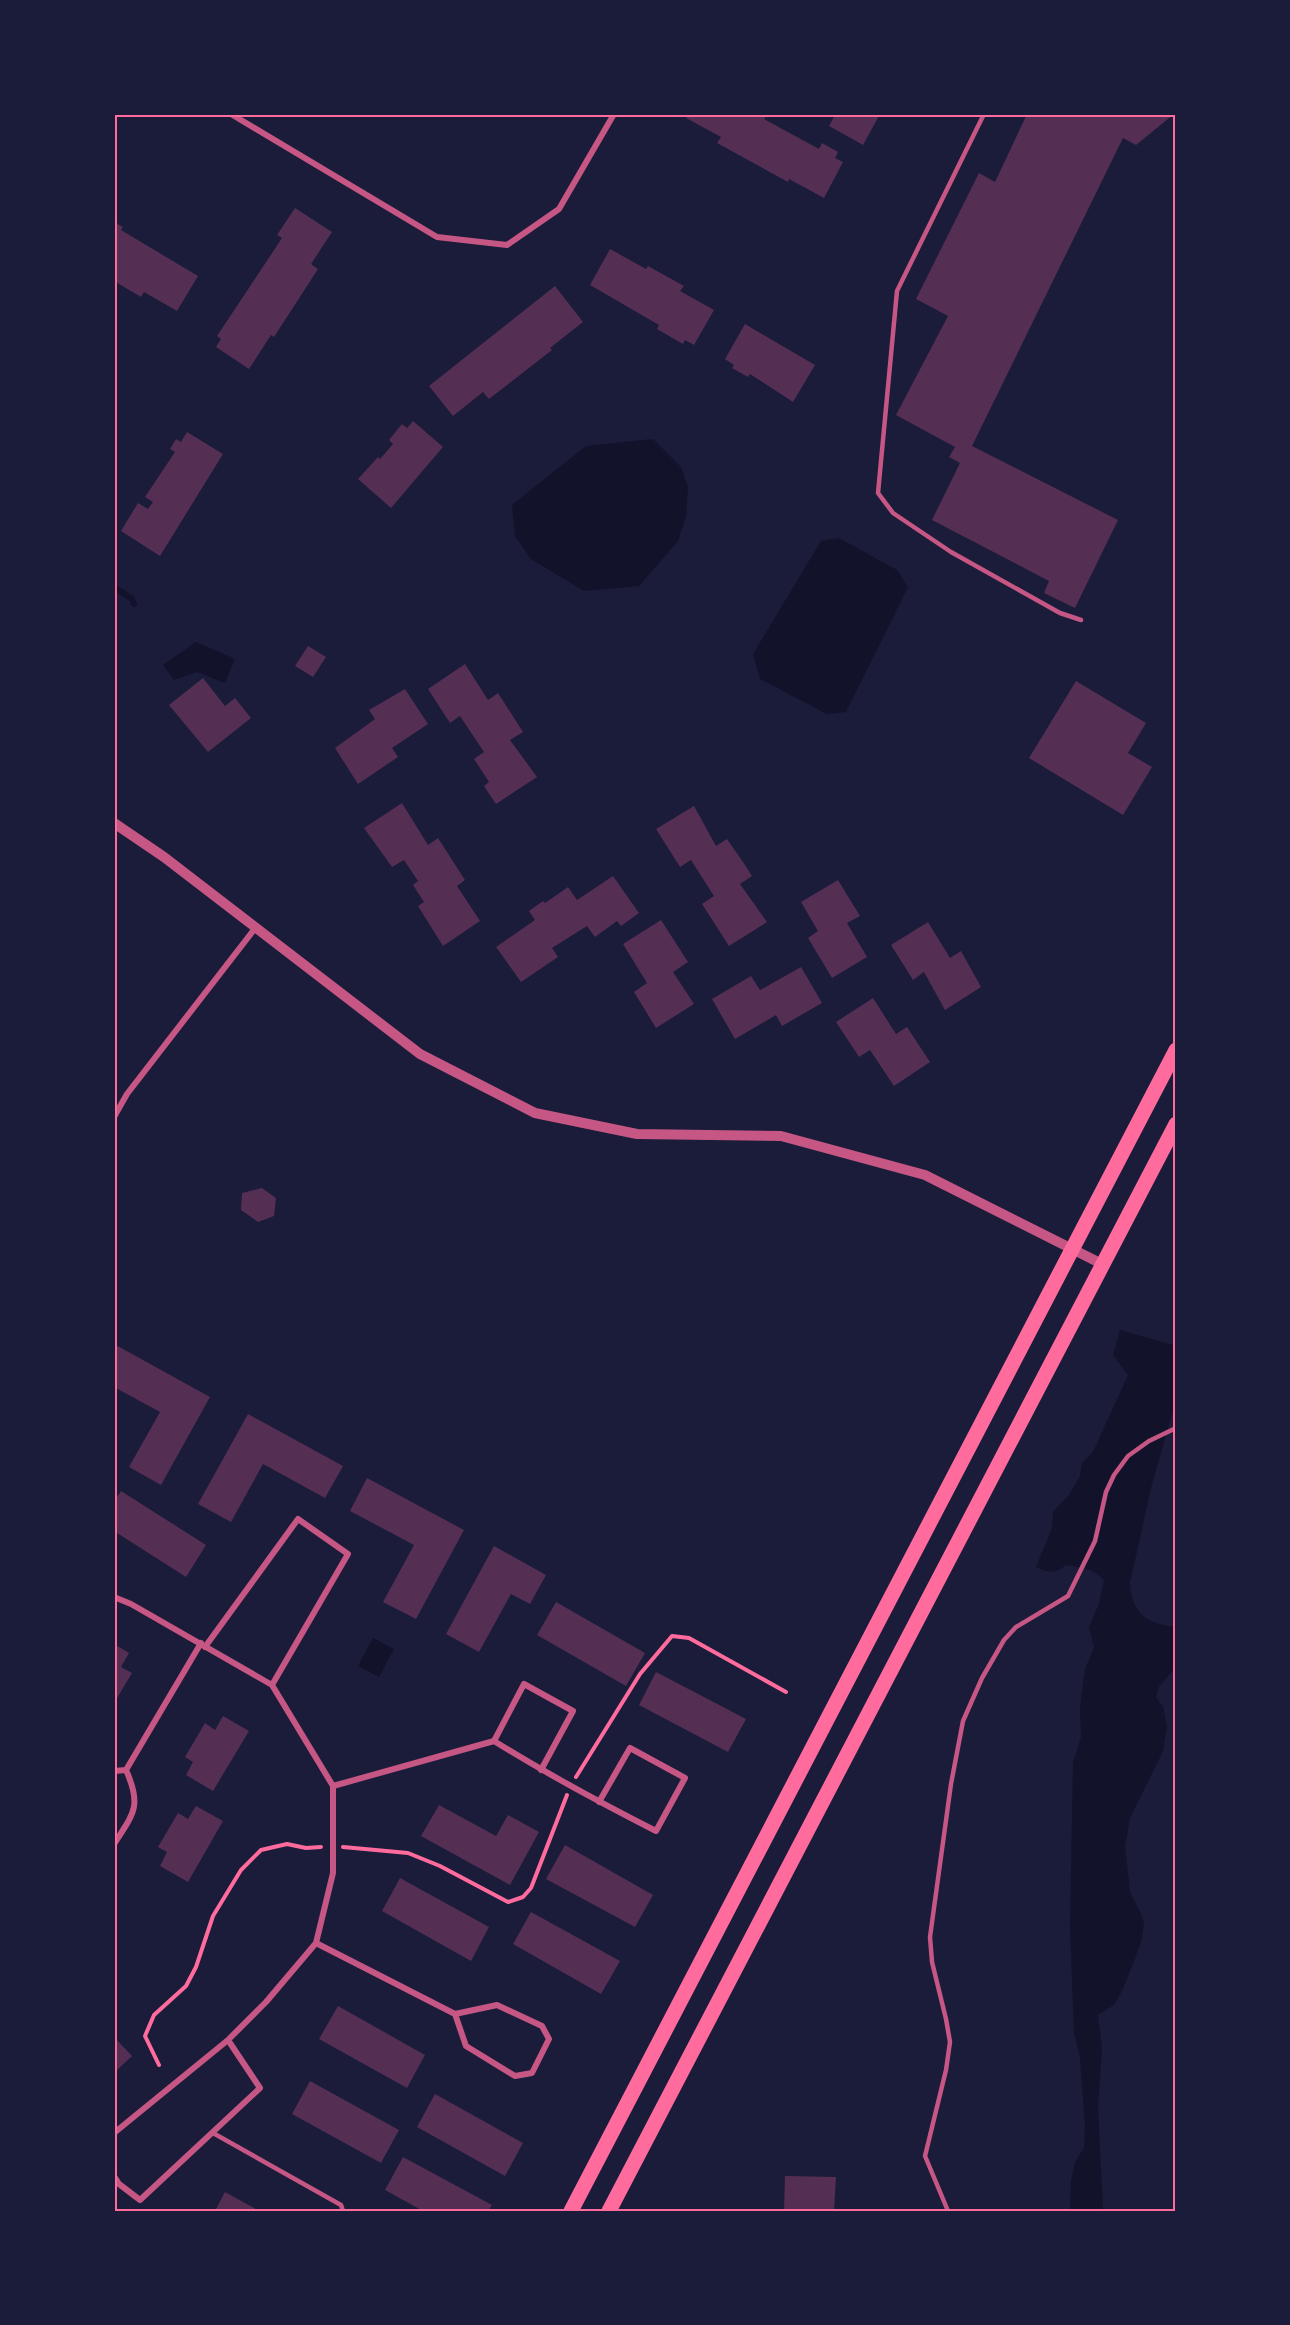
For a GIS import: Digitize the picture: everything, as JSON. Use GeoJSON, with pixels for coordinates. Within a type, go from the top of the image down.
{"type":"FeatureCollection","features":[{"type":"Feature","properties":{"kind":"main road"},"geometry":{"type":"LineString","coordinates":[[571,2211],[1176,1050]]}},
{"type":"Feature","properties":{"kind":"main road"},"geometry":{"type":"LineString","coordinates":[[609,2211],[1176,1125]]}},
{"type":"Feature","properties":{"kind":"street"},"geometry":{"type":"LineString","coordinates":[[231,114],[437,237],[507,245],[559,209],[614,114]]}},
{"type":"Feature","properties":{"kind":"street"},"geometry":{"type":"LineString","coordinates":[[114,823],[164,857],[420,1054],[536,1113],[637,1134],[781,1136],[925,1176],[1104,1264]]}},
{"type":"Feature","properties":{"kind":"street"},"geometry":{"type":"LineString","coordinates":[[114,1118],[127,1094],[256,927]]}},
{"type":"Feature","properties":{"kind":"street"},"geometry":{"type":"LineString","coordinates":[[126,1770],[203,1645],[298,1519],[348,1554],[272,1685]]}},
{"type":"Feature","properties":{"kind":"street"},"geometry":{"type":"LineString","coordinates":[[114,1598],[131,1604],[272,1685],[333,1785],[333,1873],[316,1942],[266,2002],[228,2040],[114,2133]]}},
{"type":"Feature","properties":{"kind":"street"},"geometry":{"type":"LineString","coordinates":[[333,1785],[494,1741],[524,1684],[573,1712],[541,1770]]}},
{"type":"Feature","properties":{"kind":"street"},"geometry":{"type":"LineString","coordinates":[[494,1741],[570,1787],[598,1802],[656,1831],[685,1778],[630,1748],[598,1802]]}},
{"type":"Feature","properties":{"kind":"street"},"geometry":{"type":"LineString","coordinates":[[114,1771],[126,1770]]}},
{"type":"Feature","properties":{"kind":"street"},"geometry":{"type":"LineString","coordinates":[[114,1844],[135,1811],[135,1790],[126,1770]]}},
{"type":"Feature","properties":{"kind":"street"},"geometry":{"type":"LineString","coordinates":[[316,1942],[455,2014],[497,2005],[542,2026],[549,2039],[532,2073],[515,2076],[466,2046],[455,2014]]}},
{"type":"Feature","properties":{"kind":"street"},"geometry":{"type":"LineString","coordinates":[[114,2176],[119,2184],[140,2200],[260,2088],[228,2040]]}},
{"type":"Feature","properties":{"kind":"lane"},"geometry":{"type":"LineString","coordinates":[[984,114],[897,291],[878,493],[893,513],[951,552],[1060,614],[1081,620]]}},
{"type":"Feature","properties":{"kind":"lane"},"geometry":{"type":"LineString","coordinates":[[948,2211],[925,2156],[946,2070],[950,2042],[932,1962],[930,1937],[951,1784],[963,1721],[982,1678],[1004,1640],[1016,1627],[1068,1596],[1095,1541],[1106,1492],[1114,1475],[1128,1456],[1149,1441],[1176,1428]]}},
{"type":"Feature","properties":{"kind":"lane"},"geometry":{"type":"LineString","coordinates":[[213,2133],[340,2205],[343,2211]]}},
{"type":"Feature","properties":{"kind":"path"},"geometry":{"type":"LineString","coordinates":[[159,2066],[145,2036],[154,2015],[186,1986],[196,1967],[213,1916],[241,1870],[261,1850],[287,1844],[306,1848],[333,1846],[408,1853],[440,1866],[508,1902],[523,1897],[531,1888],[570,1787],[640,1674],[672,1636],[689,1638],[786,1692]]}},
{"type":"Feature","properties":{"kind":"shaded area"},"geometry":{"type":"Polygon","coordinates":[[[653,439],[681,467],[688,487],[686,517],[678,541],[639,586],[584,591],[531,559],[515,536],[512,505],[586,446],[653,439]]]}},
{"type":"Feature","properties":{"kind":"shaded area"},"geometry":{"type":"Polygon","coordinates":[[[839,538],[897,570],[908,587],[846,712],[827,714],[760,679],[753,654],[821,541],[839,538]]]}},
{"type":"Feature","properties":{"kind":"shaded area"},"geometry":{"type":"Polygon","coordinates":[[[196,642],[235,659],[225,683],[197,672],[174,680],[163,665],[196,642]]]}},
{"type":"Feature","properties":{"kind":"shaded area"},"geometry":{"type":"Polygon","coordinates":[[[1120,1330],[1173,1345],[1176,1341],[1176,1400],[1152,1484],[1130,1583],[1134,1602],[1142,1615],[1157,1623],[1176,1627],[1176,1667],[1158,1688],[1156,1698],[1163,1706],[1167,1727],[1163,1751],[1130,1818],[1125,1846],[1130,1892],[1144,1924],[1141,1943],[1123,1989],[1114,2005],[1098,2015],[1102,2048],[1098,2106],[1103,2211],[1070,2211],[1071,2181],[1075,2162],[1084,2148],[1085,2126],[1080,2058],[1074,2032],[1070,1926],[1073,1763],[1081,1737],[1080,1708],[1085,1669],[1094,1647],[1089,1627],[1099,1604],[1104,1581],[1087,1569],[1066,1565],[1052,1572],[1036,1567],[1052,1528],[1053,1512],[1069,1495],[1080,1476],[1082,1463],[1093,1452],[1128,1375],[1113,1355],[1120,1330]]]}},
{"type":"Feature","properties":{"kind":"shaded area"},"geometry":{"type":"Polygon","coordinates":[[[373,1638],[394,1649],[379,1677],[358,1666],[373,1638]]]}},
{"type":"Feature","properties":{"kind":"building"},"geometry":{"type":"Polygon","coordinates":[[[689,114],[761,114],[766,117],[764,119],[819,149],[822,143],[838,152],[835,158],[843,162],[824,198],[789,179],[788,182],[717,143],[721,137],[686,118],[689,114]]]}},
{"type":"Feature","properties":{"kind":"building"},"geometry":{"type":"Polygon","coordinates":[[[828,114],[880,114],[863,145],[829,126],[834,117],[828,114]]]}},
{"type":"Feature","properties":{"kind":"building"},"geometry":{"type":"Polygon","coordinates":[[[1027,114],[1174,114],[1136,145],[1123,138],[972,446],[1118,520],[1075,608],[1044,593],[1049,581],[932,520],[960,463],[949,457],[955,447],[896,415],[948,316],[916,299],[979,173],[995,182],[1027,114]]]}},
{"type":"Feature","properties":{"kind":"building"},"geometry":{"type":"Polygon","coordinates":[[[295,208],[332,232],[311,264],[318,269],[274,337],[271,335],[249,369],[216,347],[221,339],[217,336],[282,238],[277,235],[295,208]]]}},
{"type":"Feature","properties":{"kind":"building"},"geometry":{"type":"Polygon","coordinates":[[[114,222],[123,227],[121,230],[198,276],[177,311],[144,292],[141,297],[114,281],[114,222]]]}},
{"type":"Feature","properties":{"kind":"building"},"geometry":{"type":"Polygon","coordinates":[[[610,249],[684,286],[680,291],[714,310],[694,345],[685,340],[683,344],[657,329],[659,325],[590,285],[610,249]]]}},
{"type":"Feature","properties":{"kind":"building"},"geometry":{"type":"Polygon","coordinates":[[[555,286],[583,322],[550,348],[552,350],[489,399],[483,392],[453,416],[429,386],[555,286]]]}},
{"type":"Feature","properties":{"kind":"building"},"geometry":{"type":"Polygon","coordinates":[[[745,324],[815,365],[793,402],[750,374],[748,377],[732,368],[734,365],[725,359],[745,324]]]}},
{"type":"Feature","properties":{"kind":"building"},"geometry":{"type":"Polygon","coordinates":[[[413,421],[443,447],[391,508],[358,479],[393,444],[389,440],[402,424],[407,428],[413,421]]]}},
{"type":"Feature","properties":{"kind":"building"},"geometry":{"type":"Polygon","coordinates":[[[187,432],[223,454],[160,556],[121,531],[138,503],[148,509],[153,502],[145,497],[175,452],[170,449],[176,439],[181,442],[187,432]]]}},
{"type":"Feature","properties":{"kind":"building"},"geometry":{"type":"Polygon","coordinates":[[[308,646],[326,657],[313,677],[295,666],[308,646]]]}},
{"type":"Feature","properties":{"kind":"building"},"geometry":{"type":"Polygon","coordinates":[[[465,664],[488,700],[498,693],[523,732],[510,740],[537,777],[496,804],[484,786],[489,782],[474,759],[484,752],[460,716],[450,723],[428,689],[465,664]]]}},
{"type":"Feature","properties":{"kind":"building"},"geometry":{"type":"Polygon","coordinates":[[[203,678],[225,706],[235,698],[251,718],[208,752],[169,705],[203,678]]]}},
{"type":"Feature","properties":{"kind":"building"},"geometry":{"type":"Polygon","coordinates":[[[1076,681],[1146,723],[1128,753],[1152,767],[1123,815],[1029,758],[1076,681]]]}},
{"type":"Feature","properties":{"kind":"building"},"geometry":{"type":"Polygon","coordinates":[[[405,689],[428,724],[392,748],[398,757],[358,784],[335,748],[375,719],[369,710],[405,689]]]}},
{"type":"Feature","properties":{"kind":"building"},"geometry":{"type":"Polygon","coordinates":[[[402,803],[428,845],[438,838],[465,880],[457,886],[480,921],[443,946],[418,906],[424,902],[413,885],[418,881],[404,860],[392,867],[364,828],[402,803]]]}},
{"type":"Feature","properties":{"kind":"building"},"geometry":{"type":"Polygon","coordinates":[[[694,806],[716,846],[727,839],[752,876],[740,884],[767,922],[729,946],[702,904],[714,896],[691,860],[680,867],[656,829],[694,806]]]}},
{"type":"Feature","properties":{"kind":"building"},"geometry":{"type":"Polygon","coordinates":[[[613,876],[639,913],[621,926],[617,921],[595,937],[587,926],[552,948],[558,957],[521,982],[496,947],[535,920],[529,911],[543,901],[545,903],[568,887],[577,900],[613,876]]]}},
{"type":"Feature","properties":{"kind":"building"},"geometry":{"type":"Polygon","coordinates":[[[838,880],[860,916],[847,923],[867,957],[832,978],[808,938],[818,931],[801,902],[838,880]]]}},
{"type":"Feature","properties":{"kind":"building"},"geometry":{"type":"Polygon","coordinates":[[[661,920],[688,962],[673,972],[694,1004],[656,1028],[634,992],[647,983],[623,944],[661,920]]]}},
{"type":"Feature","properties":{"kind":"building"},"geometry":{"type":"Polygon","coordinates":[[[928,922],[950,958],[961,951],[981,987],[945,1010],[924,972],[913,980],[891,945],[928,922]]]}},
{"type":"Feature","properties":{"kind":"building"},"geometry":{"type":"Polygon","coordinates":[[[801,967],[822,1003],[782,1026],[776,1015],[735,1039],[712,999],[751,976],[760,990],[801,967]]]}},
{"type":"Feature","properties":{"kind":"building"},"geometry":{"type":"Polygon","coordinates":[[[873,998],[896,1034],[907,1027],[930,1062],[894,1086],[870,1050],[859,1057],[836,1022],[873,998]]]}},
{"type":"Feature","properties":{"kind":"building"},"geometry":{"type":"Polygon","coordinates":[[[262,1188],[276,1198],[274,1216],[258,1222],[241,1210],[242,1193],[262,1188]]]}},
{"type":"Feature","properties":{"kind":"building"},"geometry":{"type":"Polygon","coordinates":[[[114,1344],[210,1397],[161,1485],[129,1467],[160,1412],[114,1387],[114,1344]]]}},
{"type":"Feature","properties":{"kind":"building"},"geometry":{"type":"Polygon","coordinates":[[[248,1414],[343,1466],[325,1498],[263,1464],[231,1522],[198,1504],[248,1414]]]}},
{"type":"Feature","properties":{"kind":"building"},"geometry":{"type":"Polygon","coordinates":[[[367,1478],[464,1530],[416,1619],[383,1602],[414,1545],[350,1511],[367,1478]]]}},
{"type":"Feature","properties":{"kind":"building"},"geometry":{"type":"Polygon","coordinates":[[[121,1491],[206,1545],[186,1577],[114,1531],[114,1502],[121,1491]]]}},
{"type":"Feature","properties":{"kind":"building"},"geometry":{"type":"Polygon","coordinates":[[[494,1546],[546,1575],[530,1604],[511,1594],[479,1652],[446,1634],[494,1546]]]}},
{"type":"Feature","properties":{"kind":"building"},"geometry":{"type":"Polygon","coordinates":[[[556,1602],[645,1653],[626,1686],[537,1635],[556,1602]]]}},
{"type":"Feature","properties":{"kind":"building"},"geometry":{"type":"Polygon","coordinates":[[[114,1644],[129,1653],[121,1667],[132,1673],[114,1703],[114,1644]]]}},
{"type":"Feature","properties":{"kind":"building"},"geometry":{"type":"Polygon","coordinates":[[[656,1672],[746,1719],[728,1752],[639,1705],[656,1672]]]}},
{"type":"Feature","properties":{"kind":"building"},"geometry":{"type":"Polygon","coordinates":[[[223,1716],[249,1731],[213,1791],[186,1775],[193,1762],[185,1757],[205,1723],[215,1730],[223,1716]]]}},
{"type":"Feature","properties":{"kind":"building"},"geometry":{"type":"Polygon","coordinates":[[[439,1805],[496,1836],[508,1815],[539,1832],[510,1885],[421,1836],[439,1805]]]}},
{"type":"Feature","properties":{"kind":"building"},"geometry":{"type":"Polygon","coordinates":[[[196,1806],[223,1821],[188,1882],[160,1866],[167,1852],[158,1847],[178,1813],[188,1819],[196,1806]]]}},
{"type":"Feature","properties":{"kind":"building"},"geometry":{"type":"Polygon","coordinates":[[[565,1845],[653,1895],[635,1927],[546,1879],[565,1845]]]}},
{"type":"Feature","properties":{"kind":"building"},"geometry":{"type":"Polygon","coordinates":[[[400,1878],[489,1927],[471,1961],[382,1911],[400,1878]]]}},
{"type":"Feature","properties":{"kind":"building"},"geometry":{"type":"Polygon","coordinates":[[[531,1912],[620,1961],[601,1994],[513,1944],[531,1912]]]}},
{"type":"Feature","properties":{"kind":"building"},"geometry":{"type":"Polygon","coordinates":[[[338,2006],[425,2055],[407,2088],[319,2039],[338,2006]]]}},
{"type":"Feature","properties":{"kind":"building"},"geometry":{"type":"Polygon","coordinates":[[[114,2037],[132,2056],[114,2073],[114,2037]]]}},
{"type":"Feature","properties":{"kind":"building"},"geometry":{"type":"Polygon","coordinates":[[[310,2081],[399,2130],[381,2163],[292,2114],[310,2081]]]}},
{"type":"Feature","properties":{"kind":"building"},"geometry":{"type":"Polygon","coordinates":[[[435,2094],[523,2143],[505,2176],[417,2127],[435,2094]]]}},
{"type":"Feature","properties":{"kind":"building"},"geometry":{"type":"Polygon","coordinates":[[[403,2157],[492,2205],[488,2211],[423,2211],[385,2190],[403,2157]]]}},
{"type":"Feature","properties":{"kind":"building"},"geometry":{"type":"Polygon","coordinates":[[[785,2176],[836,2177],[834,2211],[784,2211],[785,2176]]]}},
{"type":"Feature","properties":{"kind":"building"},"geometry":{"type":"Polygon","coordinates":[[[225,2192],[254,2208],[257,2211],[215,2211],[225,2192]]]}},
{"type":"Feature","properties":{"kind":"waterway"},"geometry":{"type":"LineString","coordinates":[[114,587],[132,599],[134,604]]}}]}
